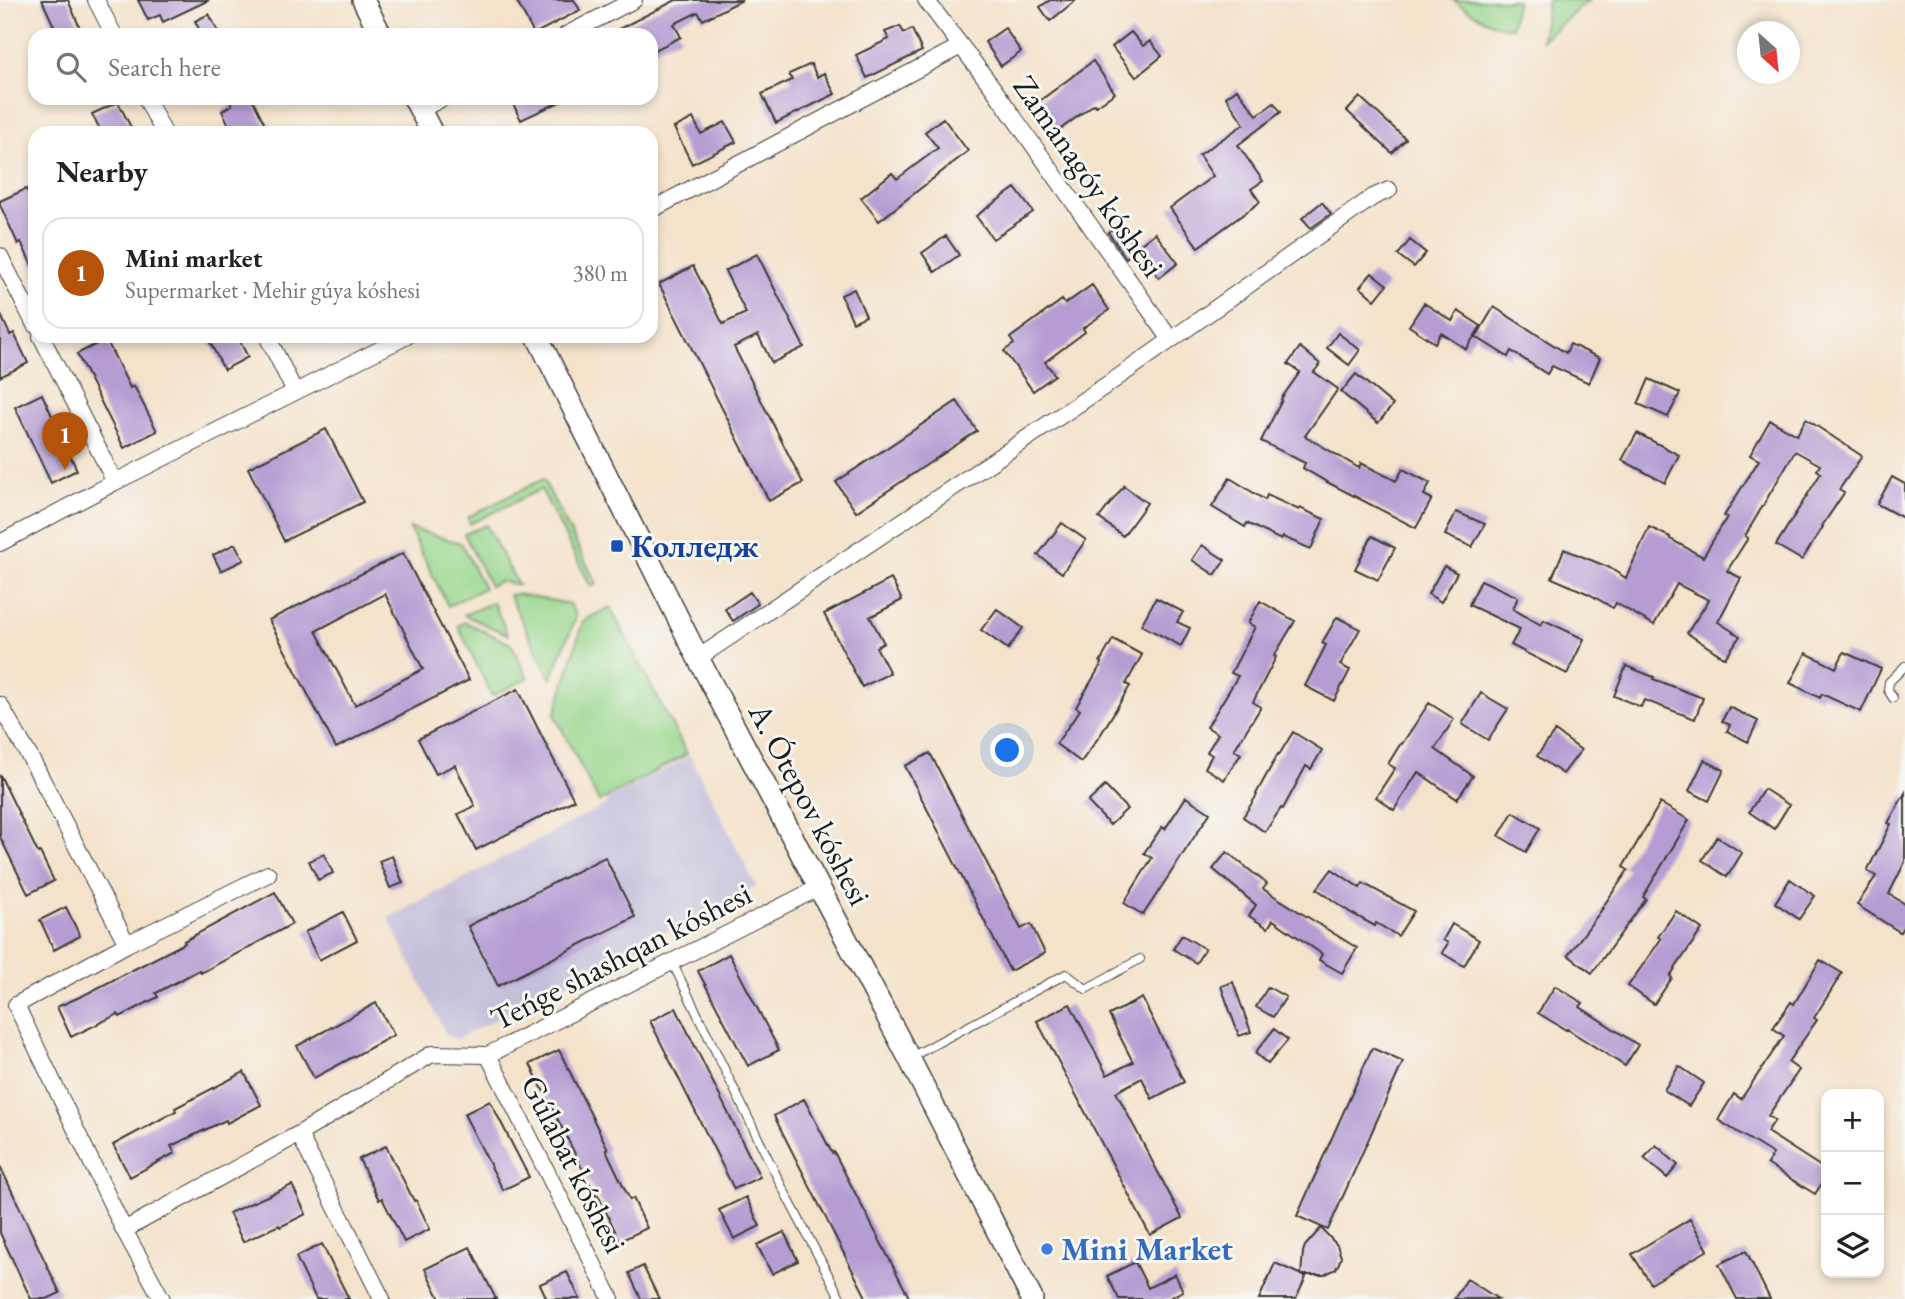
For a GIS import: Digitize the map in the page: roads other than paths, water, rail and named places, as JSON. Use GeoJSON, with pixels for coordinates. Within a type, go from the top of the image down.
{"type":"FeatureCollection","features":[{"type":"Feature","properties":{"kind":"main road"},"geometry":{"type":"LineString","coordinates":[[363,0],[377,28]]}},
{"type":"Feature","properties":{"kind":"main road"},"geometry":{"type":"LineString","coordinates":[[418,105],[428,126]]}},
{"type":"Feature","properties":{"kind":"main road","name":"A. Ótepov kóshesi"},"geometry":{"type":"LineString","coordinates":[[540,343],[698,658],[909,1058],[1032,1299]]}},
{"type":"Feature","properties":{"kind":"street"},"geometry":{"type":"LineString","coordinates":[[96,0],[110,28]]}},
{"type":"Feature","properties":{"kind":"street"},"geometry":{"type":"LineString","coordinates":[[580,28],[634,0]]}},
{"type":"Feature","properties":{"kind":"street","name":"Zamanagóy kóshesi"},"geometry":{"type":"LineString","coordinates":[[926,0],[1171,340]]}},
{"type":"Feature","properties":{"kind":"street"},"geometry":{"type":"LineString","coordinates":[[658,206],[961,46]]}},
{"type":"Feature","properties":{"kind":"street"},"geometry":{"type":"LineString","coordinates":[[150,105],[160,126]]}},
{"type":"Feature","properties":{"kind":"street"},"geometry":{"type":"LineString","coordinates":[[698,658],[1171,340],[1373,197],[1389,190]]}},
{"type":"Feature","properties":{"kind":"street"},"geometry":{"type":"LineString","coordinates":[[0,256],[28,311]]}},
{"type":"Feature","properties":{"kind":"street"},"geometry":{"type":"LineString","coordinates":[[45,343],[115,482]]}},
{"type":"Feature","properties":{"kind":"street"},"geometry":{"type":"LineString","coordinates":[[270,343],[295,392]]}},
{"type":"Feature","properties":{"kind":"street"},"geometry":{"type":"LineString","coordinates":[[0,543],[115,482],[393,343]]}},
{"type":"Feature","properties":{"kind":"street"},"geometry":{"type":"LineString","coordinates":[[0,705],[35,766],[127,944]]}},
{"type":"Feature","properties":{"kind":"street"},"geometry":{"type":"LineString","coordinates":[[162,1299],[124,1230],[16,1005],[127,944],[268,874]]}},
{"type":"Feature","properties":{"kind":"street","name":"Teńge shashqan kóshesi"},"geometry":{"type":"LineString","coordinates":[[124,1230],[299,1134],[432,1054],[488,1055],[818,888]]}},
{"type":"Feature","properties":{"kind":"street","name":"Gúlabat kóshesi"},"geometry":{"type":"LineString","coordinates":[[488,1055],[611,1299]]}},
{"type":"Feature","properties":{"kind":"street"},"geometry":{"type":"LineString","coordinates":[[299,1134],[382,1299]]}},
{"type":"Feature","properties":{"kind":"lane"},"geometry":{"type":"LineString","coordinates":[[1893,698],[1888,691],[1889,682],[1905,666]]}},
{"type":"Feature","properties":{"kind":"lane"},"geometry":{"type":"LineString","coordinates":[[909,1058],[1066,974],[1086,989],[1140,960]]}},
{"type":"Feature","properties":{"kind":"lane"},"geometry":{"type":"LineString","coordinates":[[672,962],[782,1187],[841,1299]]}},
{"type":"Feature","properties":{"kind":"place","name":"Mini market"},"geometry":{"type":"Point","coordinates":[65,470]}},
{"type":"Feature","properties":{"kind":"place","name":"Колледж"},"geometry":{"type":"Point","coordinates":[617,546]}},
{"type":"Feature","properties":{"kind":"place","name":"Mini Market"},"geometry":{"type":"Point","coordinates":[1047,1249]}}]}
